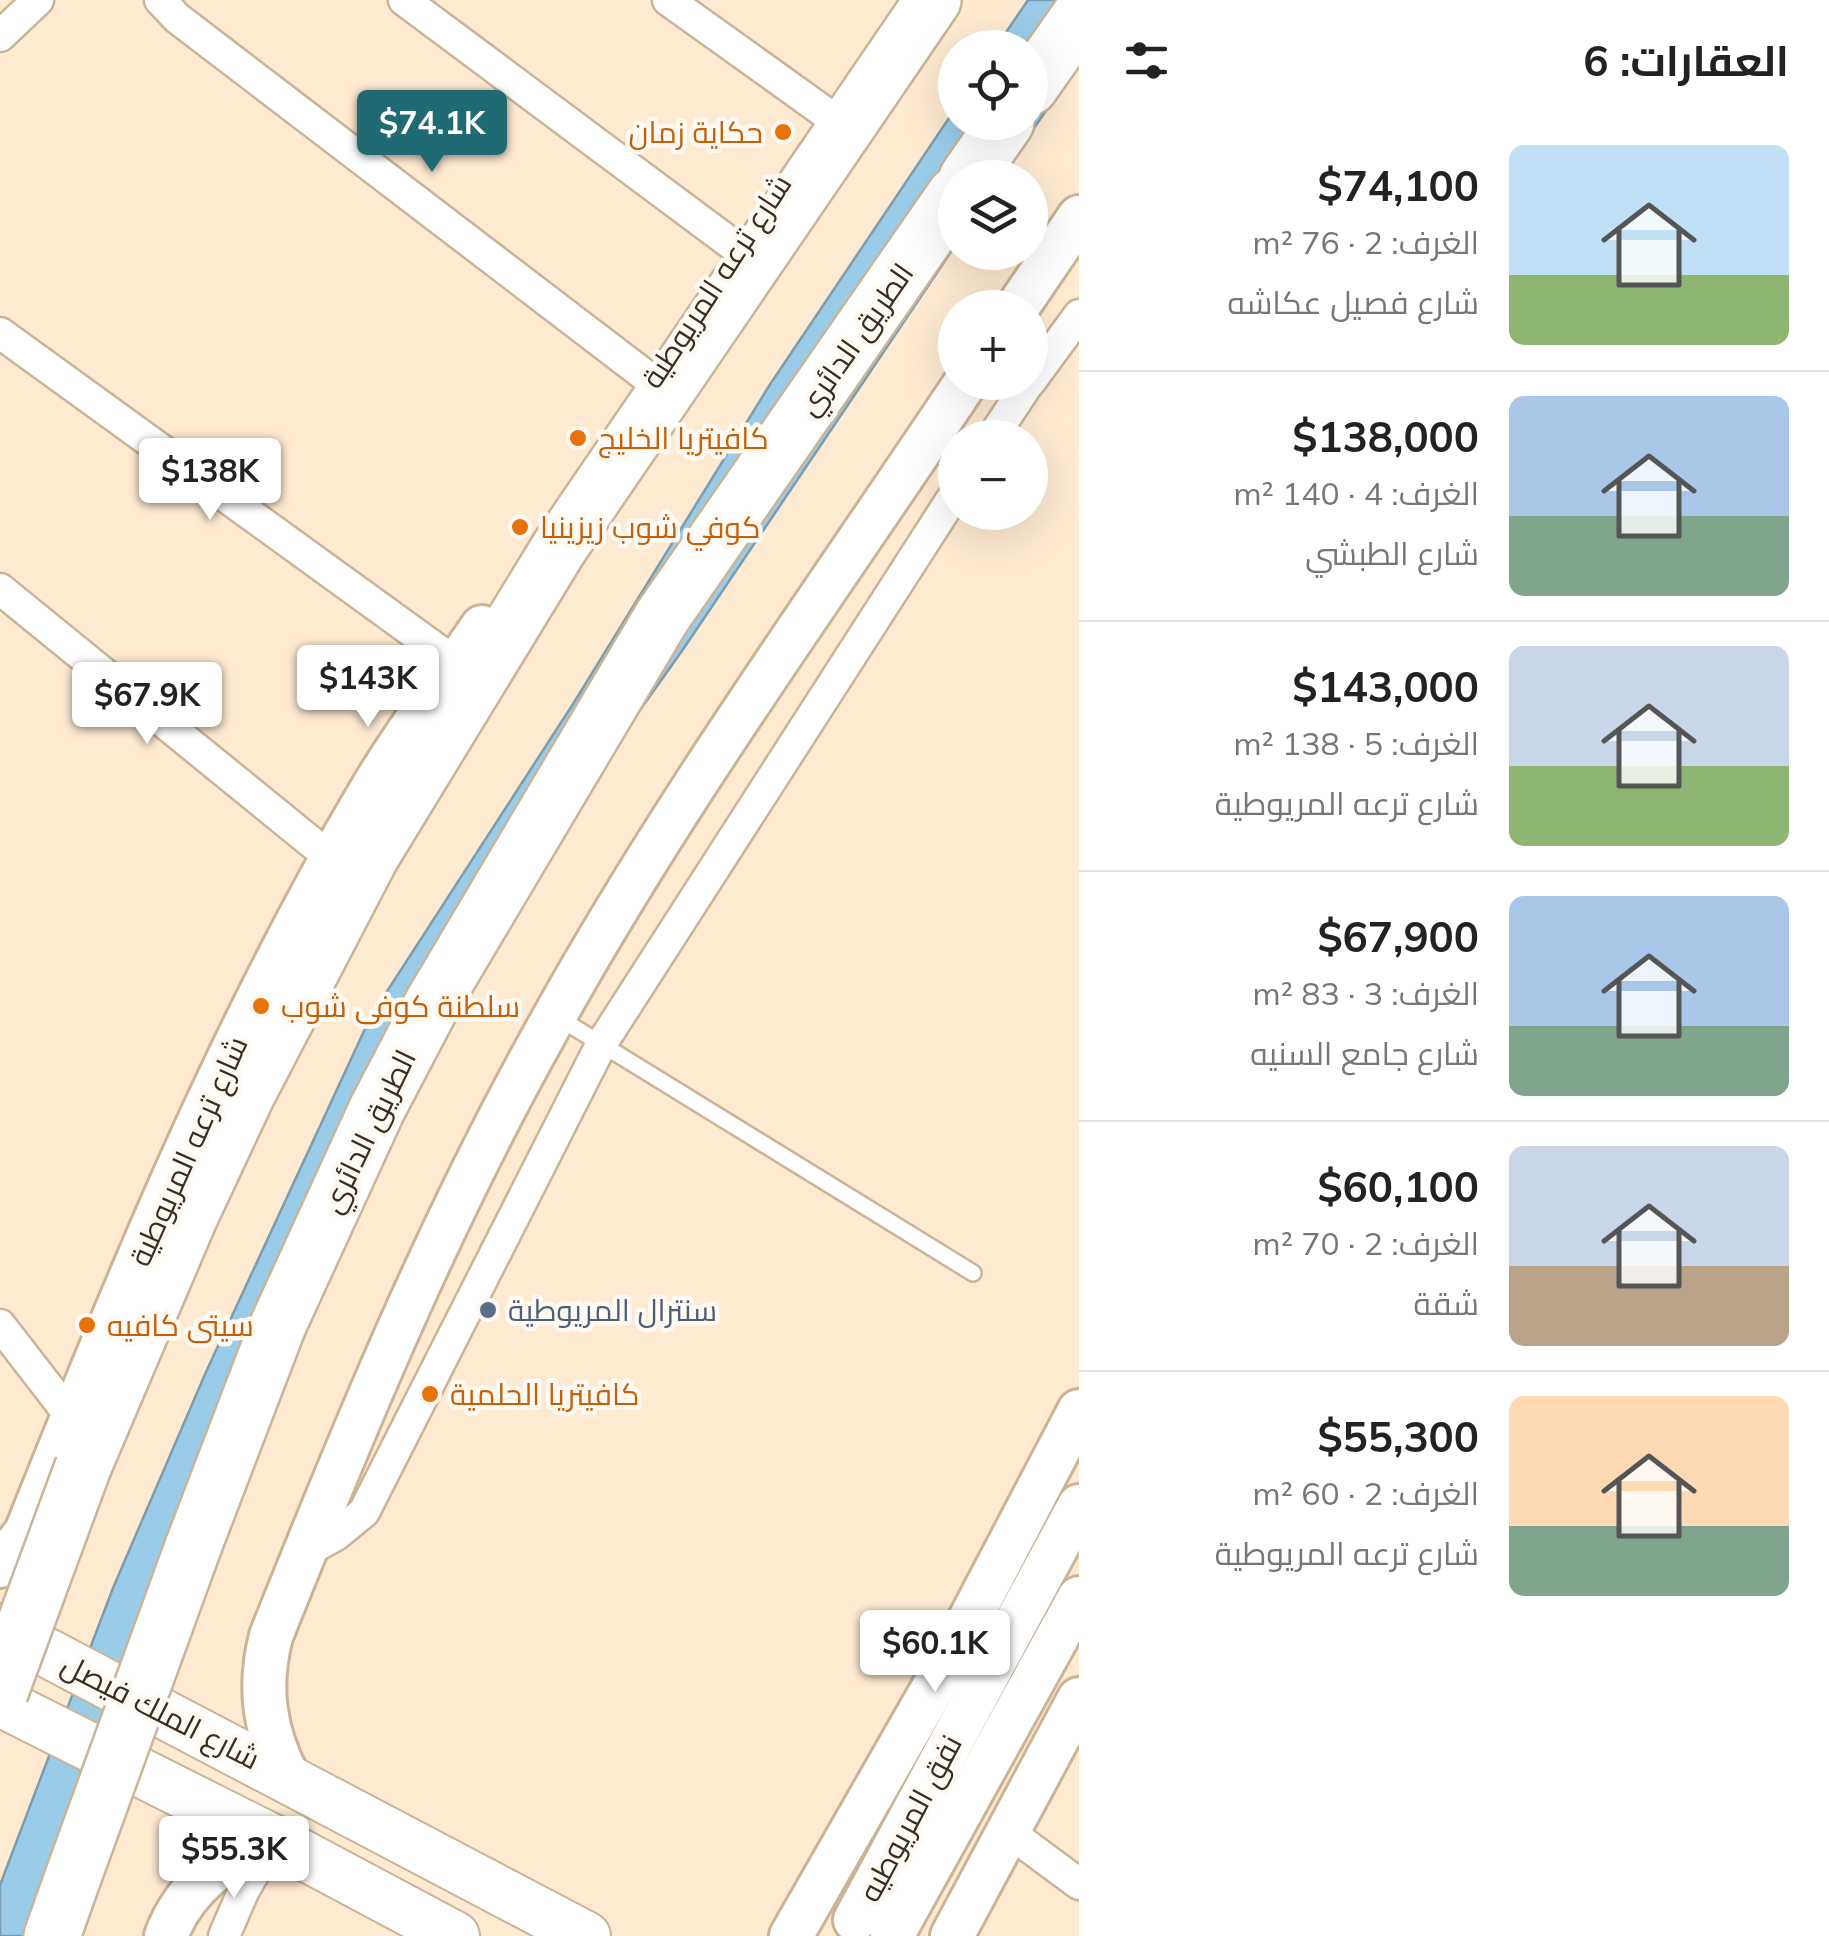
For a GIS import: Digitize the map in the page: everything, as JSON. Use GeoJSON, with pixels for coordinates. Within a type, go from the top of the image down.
{"type":"FeatureCollection","features":[{"type":"Feature","properties":{"kind":"highway"},"geometry":{"type":"LineString","coordinates":[[0,1692],[83,1468],[188,1218],[254,1078],[370,856],[559,548],[909,0]]}},
{"type":"Feature","properties":{"kind":"highway"},"geometry":{"type":"LineString","coordinates":[[1048,62],[1079,17]]}},
{"type":"Feature","properties":{"kind":"highway","name":"الطريق الدائري"},"geometry":{"type":"LineString","coordinates":[[52,1936],[233,1436],[326,1216],[386,1092],[490,900],[662,617],[938,219]]}},
{"type":"Feature","properties":{"kind":"main road","name":"شارع ترعه المريوطية"},"geometry":{"type":"LineString","coordinates":[[0,1566],[26,1532],[213,1093],[293,927],[369,793],[827,114],[909,0]]}},
{"type":"Feature","properties":{"kind":"main road"},"geometry":{"type":"LineString","coordinates":[[1029,290],[1079,217]]}},
{"type":"Feature","properties":{"kind":"main road"},"geometry":{"type":"LineString","coordinates":[[288,1777],[267,1726],[263,1677],[272,1636],[376,1375],[426,1265],[555,1015],[670,823],[954,400]]}},
{"type":"Feature","properties":{"kind":"main road"},"geometry":{"type":"LineString","coordinates":[[791,1936],[941,1674],[1079,1411]]}},
{"type":"Feature","properties":{"kind":"main road","name":"نفق المريوطيه"},"geometry":{"type":"LineString","coordinates":[[874,1928],[1079,1506]]}},
{"type":"Feature","properties":{"kind":"main road","name":"نفق المريوطيه"},"geometry":{"type":"LineString","coordinates":[[874,1928],[1079,1598]]}},
{"type":"Feature","properties":{"kind":"main road","name":"شارع الملك فيصل"},"geometry":{"type":"LineString","coordinates":[[0,1628],[586,1936]]}},
{"type":"Feature","properties":{"kind":"main road"},"geometry":{"type":"LineString","coordinates":[[952,1936],[1079,1699]]}},
{"type":"Feature","properties":{"kind":"main road","name":"شارع الملك فيصل"},"geometry":{"type":"LineString","coordinates":[[0,1702],[273,1839],[455,1936]]}},
{"type":"Feature","properties":{"kind":"main road"},"geometry":{"type":"LineString","coordinates":[[166,1936],[175,1913],[202,1880],[236,1856],[273,1839]]}},
{"type":"Feature","properties":{"kind":"street"},"geometry":{"type":"LineString","coordinates":[[0,36],[38,0]]}},
{"type":"Feature","properties":{"kind":"street"},"geometry":{"type":"LineString","coordinates":[[404,0],[737,248]]}},
{"type":"Feature","properties":{"kind":"street"},"geometry":{"type":"LineString","coordinates":[[668,0],[827,114]]}},
{"type":"Feature","properties":{"kind":"street"},"geometry":{"type":"LineString","coordinates":[[179,6],[651,380]]}},
{"type":"Feature","properties":{"kind":"street"},"geometry":{"type":"LineString","coordinates":[[1048,357],[1079,315]]}},
{"type":"Feature","properties":{"kind":"street"},"geometry":{"type":"LineString","coordinates":[[0,333],[457,664]]}},
{"type":"Feature","properties":{"kind":"street"},"geometry":{"type":"LineString","coordinates":[[305,1552],[336,1535],[364,1512],[602,1043],[938,520]]}},
{"type":"Feature","properties":{"kind":"street"},"geometry":{"type":"LineString","coordinates":[[0,589],[332,859]]}},
{"type":"Feature","properties":{"kind":"street"},"geometry":{"type":"LineString","coordinates":[[0,1325],[72,1418]]}},
{"type":"Feature","properties":{"kind":"street"},"geometry":{"type":"LineString","coordinates":[[1009,1832],[1079,1884]]}},
{"type":"Feature","properties":{"kind":"street"},"geometry":{"type":"LineString","coordinates":[[224,1936],[273,1839]]}},
{"type":"Feature","properties":{"kind":"lane"},"geometry":{"type":"LineString","coordinates":[[555,1015],[973,1273]]}},
{"type":"Feature","properties":{"kind":"water"},"geometry":{"type":"Polygon","coordinates":[[[1028,0],[1079,0],[1079,62],[1048,108],[1048,30],[1008,30],[1028,0]]]}},
{"type":"Feature","properties":{"kind":"water"},"geometry":{"type":"Polygon","coordinates":[[[938,134],[938,140],[1026,140],[1013,160],[938,160],[939,270],[684,648],[523,875],[415,1064],[44,1936],[0,1936],[0,1885],[113,1588],[206,1372],[371,1016],[573,704],[769,386],[938,134]]]}},
{"type":"Feature","properties":{"kind":"place","name":"حكاية زمان"},"geometry":{"type":"Point","coordinates":[783,132]}},
{"type":"Feature","properties":{"kind":"place","name":"كافيتريا الخليج"},"geometry":{"type":"Point","coordinates":[578,438]}},
{"type":"Feature","properties":{"kind":"place","name":"كوفي شوب زيزينيا"},"geometry":{"type":"Point","coordinates":[520,527]}},
{"type":"Feature","properties":{"kind":"place","name":"سلطنة كوفى شوب"},"geometry":{"type":"Point","coordinates":[261,1006]}},
{"type":"Feature","properties":{"kind":"place","name":"سنترال المريوطية"},"geometry":{"type":"Point","coordinates":[488,1310]}},
{"type":"Feature","properties":{"kind":"place","name":"سيتى كافيه"},"geometry":{"type":"Point","coordinates":[87,1325]}},
{"type":"Feature","properties":{"kind":"place","name":"كافيتريا الحلمية"},"geometry":{"type":"Point","coordinates":[430,1394]}}]}
